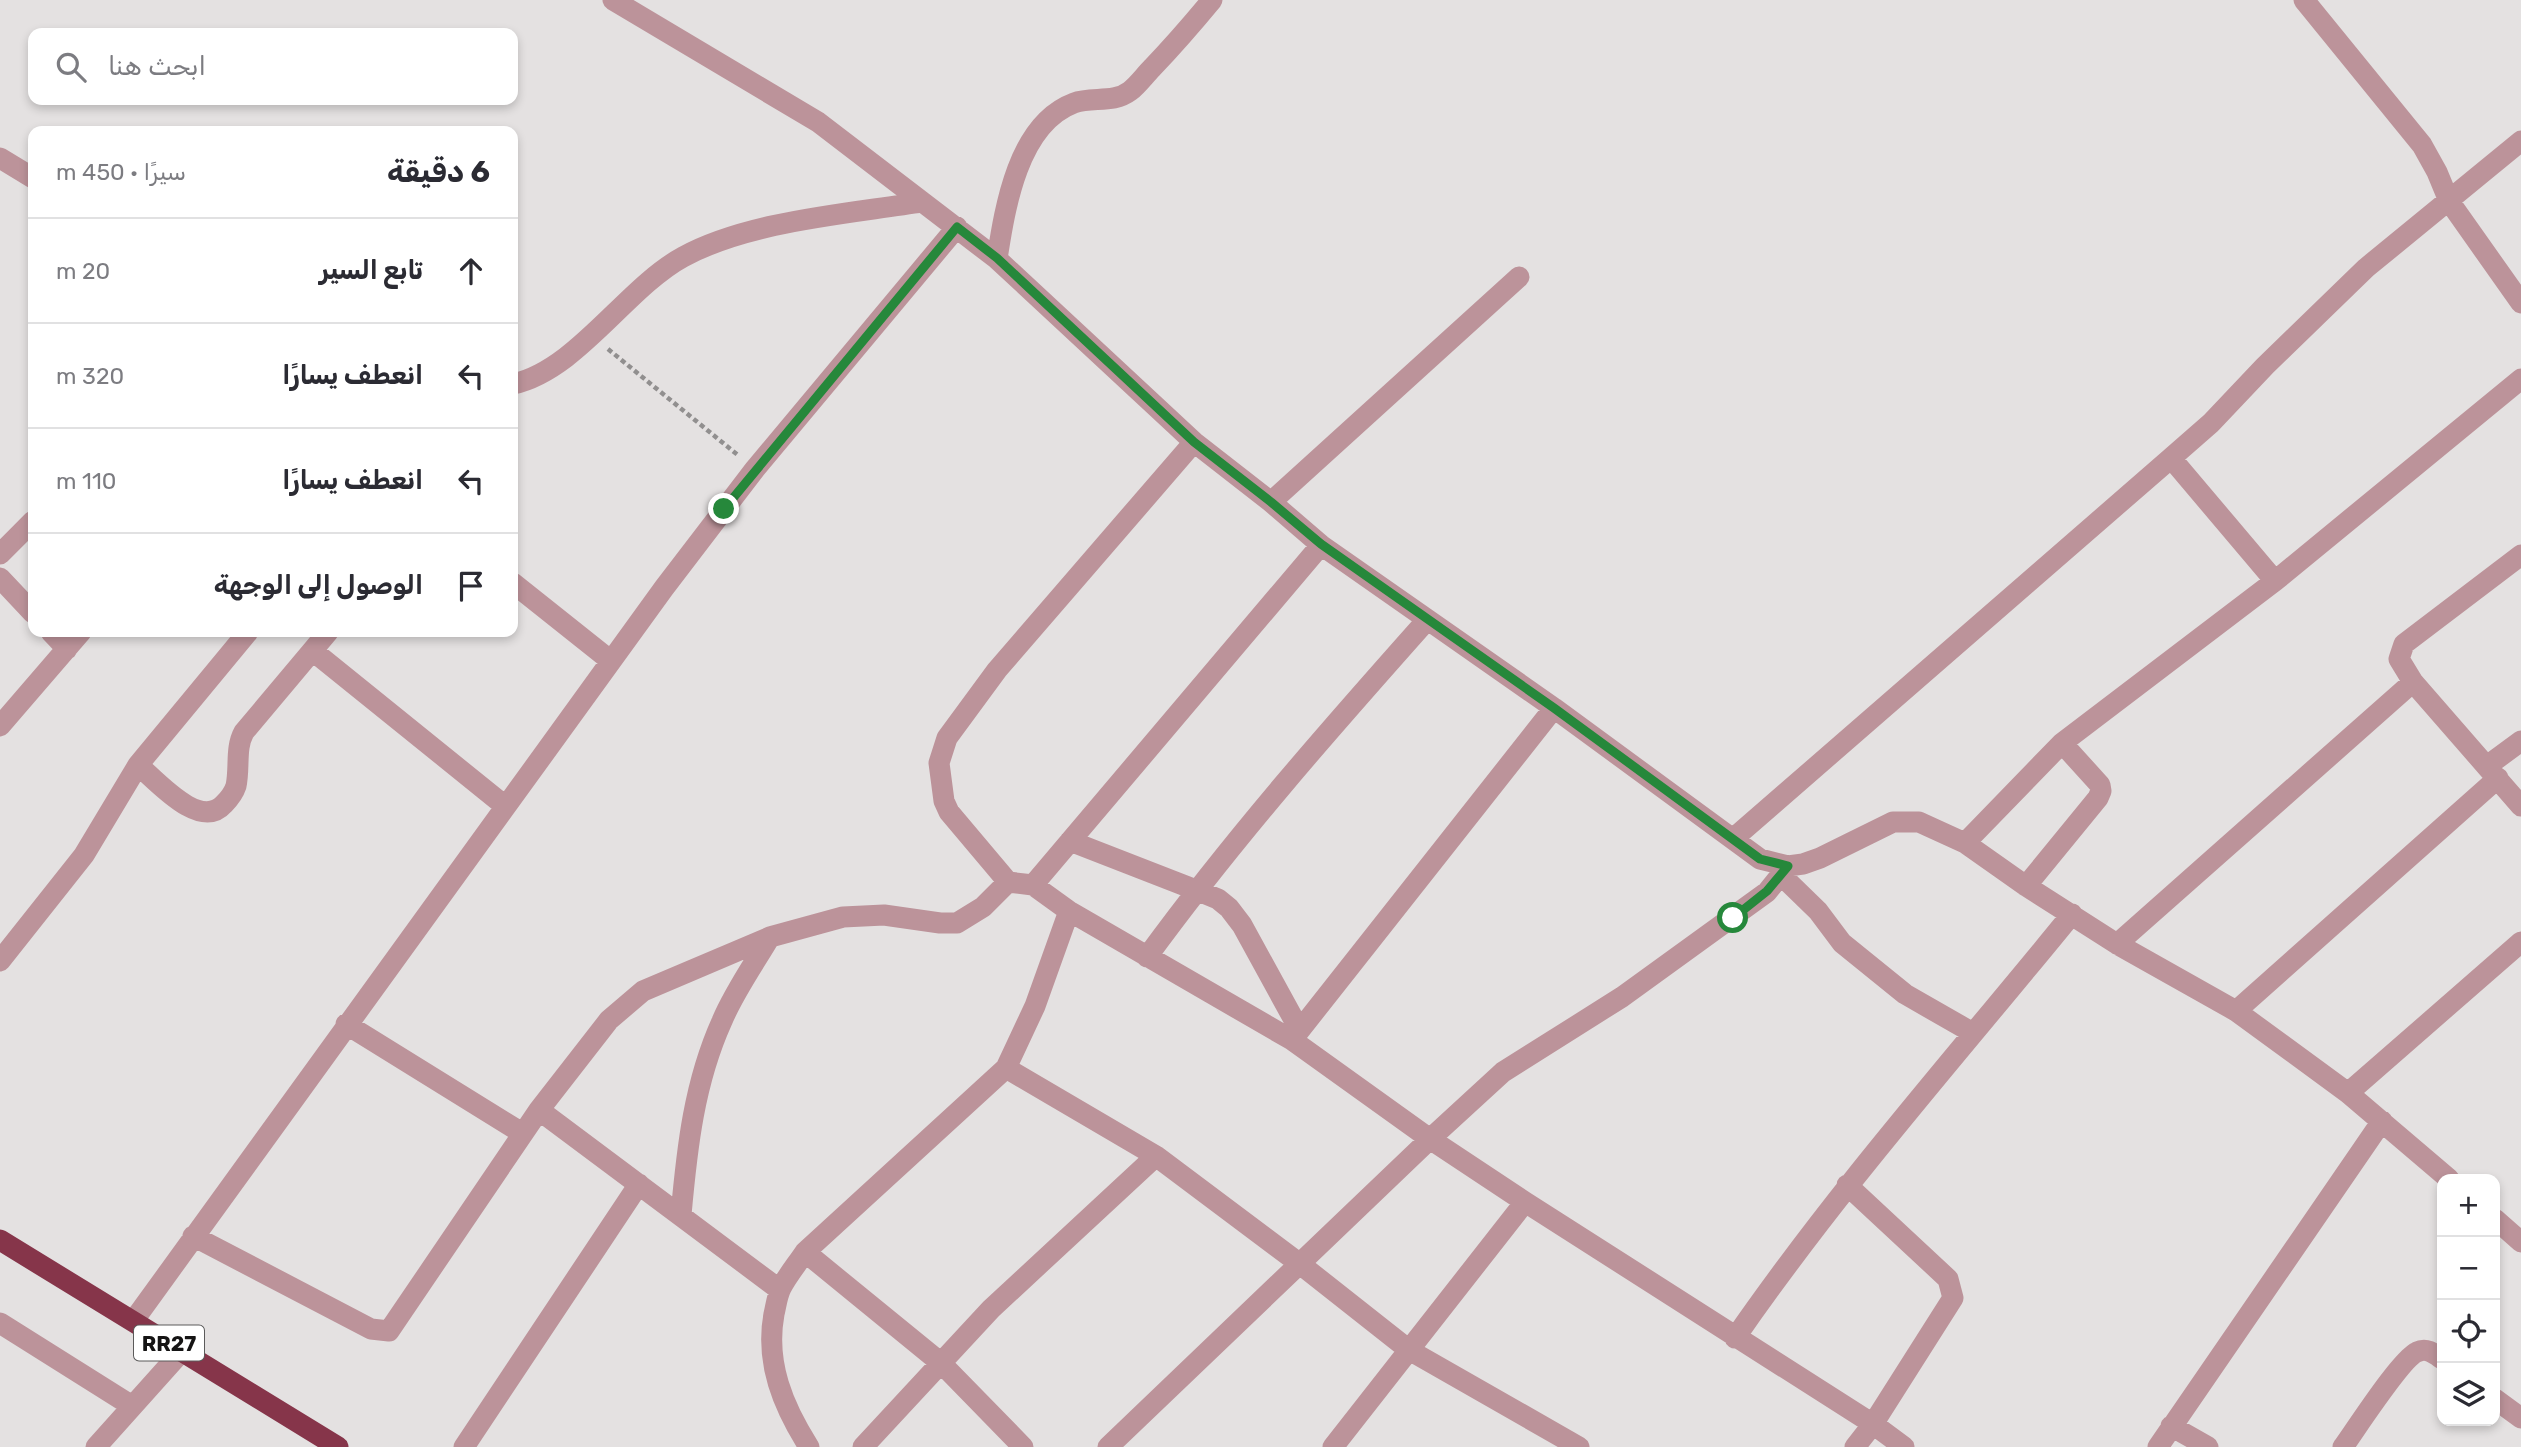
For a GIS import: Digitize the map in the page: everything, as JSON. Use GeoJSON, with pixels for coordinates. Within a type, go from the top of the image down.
{"type":"FeatureCollection","features":[{"type":"Feature","properties":{"kind":"highway","name":"RR27"},"geometry":{"type":"LineString","coordinates":[[0,1240],[338,1447]]}},
{"type":"Feature","properties":{"kind":"street"},"geometry":{"type":"LineString","coordinates":[[613,0],[818,122],[957,227],[997,258],[1194,442],[1321,544],[1554,708],[1760,859],[1785,871],[1842,943],[1905,994],[1973,1033]]}},
{"type":"Feature","properties":{"kind":"street"},"geometry":{"type":"LineString","coordinates":[[997,258],[1012,181],[1030,145],[1051,116],[1075,102],[1110,100],[1129,92],[1174,46],[1212,0]]}},
{"type":"Feature","properties":{"kind":"street"},"geometry":{"type":"LineString","coordinates":[[2304,0],[2421,145],[2437,172],[2449,201],[2521,303]]}},
{"type":"Feature","properties":{"kind":"street"},"geometry":{"type":"LineString","coordinates":[[1734,838],[2211,423],[2265,366],[2366,268],[2521,141]]}},
{"type":"Feature","properties":{"kind":"street"},"geometry":{"type":"LineString","coordinates":[[0,158],[28,175]]}},
{"type":"Feature","properties":{"kind":"street"},"geometry":{"type":"LineString","coordinates":[[518,382],[551,368],[658,274],[683,257],[757,230],[922,202]]}},
{"type":"Feature","properties":{"kind":"street"},"geometry":{"type":"LineString","coordinates":[[134,1320],[192,1236],[505,806],[755,469],[957,227]]}},
{"type":"Feature","properties":{"kind":"street"},"geometry":{"type":"LineString","coordinates":[[1271,502],[1519,277]]}},
{"type":"Feature","properties":{"kind":"street"},"geometry":{"type":"LineString","coordinates":[[1965,843],[2062,743],[2275,581],[2521,379]]}},
{"type":"Feature","properties":{"kind":"street"},"geometry":{"type":"LineString","coordinates":[[1194,442],[997,670],[947,738],[939,763],[944,801],[949,812],[1008,882],[1033,885],[1069,911],[1147,957],[1295,1035],[1430,1139],[1735,1338],[1873,1424],[1904,1447]]}},
{"type":"Feature","properties":{"kind":"street"},"geometry":{"type":"LineString","coordinates":[[2171,458],[2275,581]]}},
{"type":"Feature","properties":{"kind":"street"},"geometry":{"type":"LineString","coordinates":[[0,554],[28,526]]}},
{"type":"Feature","properties":{"kind":"street"},"geometry":{"type":"LineString","coordinates":[[1033,885],[1321,544]]}},
{"type":"Feature","properties":{"kind":"street"},"geometry":{"type":"LineString","coordinates":[[2521,555],[2404,644],[2399,659],[2413,681],[2521,806]]}},
{"type":"Feature","properties":{"kind":"street"},"geometry":{"type":"LineString","coordinates":[[0,578],[28,608]]}},
{"type":"Feature","properties":{"kind":"street"},"geometry":{"type":"LineString","coordinates":[[518,587],[611,661]]}},
{"type":"Feature","properties":{"kind":"street"},"geometry":{"type":"LineString","coordinates":[[1147,957],[1196,890],[1315,745],[1427,620]]}},
{"type":"Feature","properties":{"kind":"street"},"geometry":{"type":"LineString","coordinates":[[55,637],[66,649]]}},
{"type":"Feature","properties":{"kind":"street"},"geometry":{"type":"LineString","coordinates":[[2,721],[77,637]]}},
{"type":"Feature","properties":{"kind":"street"},"geometry":{"type":"LineString","coordinates":[[0,961],[84,855],[138,765],[244,637]]}},
{"type":"Feature","properties":{"kind":"street"},"geometry":{"type":"LineString","coordinates":[[138,765],[191,809],[205,813],[222,807],[235,788],[240,739],[324,637]]}},
{"type":"Feature","properties":{"kind":"street"},"geometry":{"type":"LineString","coordinates":[[313,651],[505,806]]}},
{"type":"Feature","properties":{"kind":"street"},"geometry":{"type":"LineString","coordinates":[[2116,944],[2413,681]]}},
{"type":"Feature","properties":{"kind":"street"},"geometry":{"type":"LineString","coordinates":[[1295,1035],[1554,708]]}},
{"type":"Feature","properties":{"kind":"street"},"geometry":{"type":"LineString","coordinates":[[2236,1011],[2492,772],[2521,741]]}},
{"type":"Feature","properties":{"kind":"street"},"geometry":{"type":"LineString","coordinates":[[2026,886],[2101,791],[2100,785],[2062,743]]}},
{"type":"Feature","properties":{"kind":"street"},"geometry":{"type":"LineString","coordinates":[[1108,1447],[1503,1072],[1622,998],[1759,898],[1785,871],[1821,858],[1893,822],[1919,822],[1965,843],[2116,944],[2236,1011],[2348,1093],[2443,1174]]}},
{"type":"Feature","properties":{"kind":"street"},"geometry":{"type":"LineString","coordinates":[[1070,841],[1196,890],[1218,900],[1236,914],[1295,1035]]}},
{"type":"Feature","properties":{"kind":"street"},"geometry":{"type":"LineString","coordinates":[[192,1236],[371,1329],[389,1331],[539,1110],[608,1020],[643,991],[770,937],[843,917],[884,915],[957,923],[983,907],[1008,882]]}},
{"type":"Feature","properties":{"kind":"street"},"geometry":{"type":"LineString","coordinates":[[809,1447],[792,1421],[779,1390],[772,1357],[771,1332],[780,1290],[805,1252],[1006,1068],[1035,1006],[1069,911]]}},
{"type":"Feature","properties":{"kind":"street"},"geometry":{"type":"LineString","coordinates":[[1735,1338],[1782,1269],[1847,1185],[2072,914]]}},
{"type":"Feature","properties":{"kind":"street"},"geometry":{"type":"LineString","coordinates":[[681,1215],[692,1116],[712,1047],[722,1019],[770,937]]}},
{"type":"Feature","properties":{"kind":"street"},"geometry":{"type":"LineString","coordinates":[[2348,1093],[2521,942]]}},
{"type":"Feature","properties":{"kind":"street"},"geometry":{"type":"LineString","coordinates":[[346,1024],[522,1133]]}},
{"type":"Feature","properties":{"kind":"street"},"geometry":{"type":"LineString","coordinates":[[1006,1068],[1156,1156],[1409,1350],[1579,1447]]}},
{"type":"Feature","properties":{"kind":"street"},"geometry":{"type":"LineString","coordinates":[[539,1110],[780,1290]]}},
{"type":"Feature","properties":{"kind":"street"},"geometry":{"type":"LineString","coordinates":[[2158,1447],[2382,1121]]}},
{"type":"Feature","properties":{"kind":"street"},"geometry":{"type":"LineString","coordinates":[[863,1447],[990,1309],[1156,1156]]}},
{"type":"Feature","properties":{"kind":"street"},"geometry":{"type":"LineString","coordinates":[[464,1447],[639,1184]]}},
{"type":"Feature","properties":{"kind":"street"},"geometry":{"type":"LineString","coordinates":[[1847,1185],[1948,1279],[1952,1294],[1947,1311],[1855,1447]]}},
{"type":"Feature","properties":{"kind":"street"},"geometry":{"type":"LineString","coordinates":[[1333,1447],[1525,1202]]}},
{"type":"Feature","properties":{"kind":"street"},"geometry":{"type":"LineString","coordinates":[[2500,1223],[2521,1242]]}},
{"type":"Feature","properties":{"kind":"street"},"geometry":{"type":"LineString","coordinates":[[805,1252],[941,1363],[1023,1447]]}},
{"type":"Feature","properties":{"kind":"street"},"geometry":{"type":"LineString","coordinates":[[0,1323],[132,1406]]}},
{"type":"Feature","properties":{"kind":"street"},"geometry":{"type":"LineString","coordinates":[[2343,1447],[2406,1359],[2423,1350],[2437,1356]]}},
{"type":"Feature","properties":{"kind":"street"},"geometry":{"type":"LineString","coordinates":[[96,1447],[182,1351]]}},
{"type":"Feature","properties":{"kind":"street"},"geometry":{"type":"LineString","coordinates":[[2500,1402],[2521,1418]]}},
{"type":"Feature","properties":{"kind":"street"},"geometry":{"type":"LineString","coordinates":[[2171,1426],[2208,1447]]}},
{"type":"Feature","properties":{"kind":"path"},"geometry":{"type":"LineString","coordinates":[[591,335],[755,469]]}},
{"type":"Feature","properties":{"kind":"route"},"geometry":{"type":"LineString","coordinates":[[724,509],[957,227],[997,258],[1088,346],[1194,442],[1321,544],[1554,708],[1760,859],[1788,866],[1767,891],[1733,918]]}}]}
